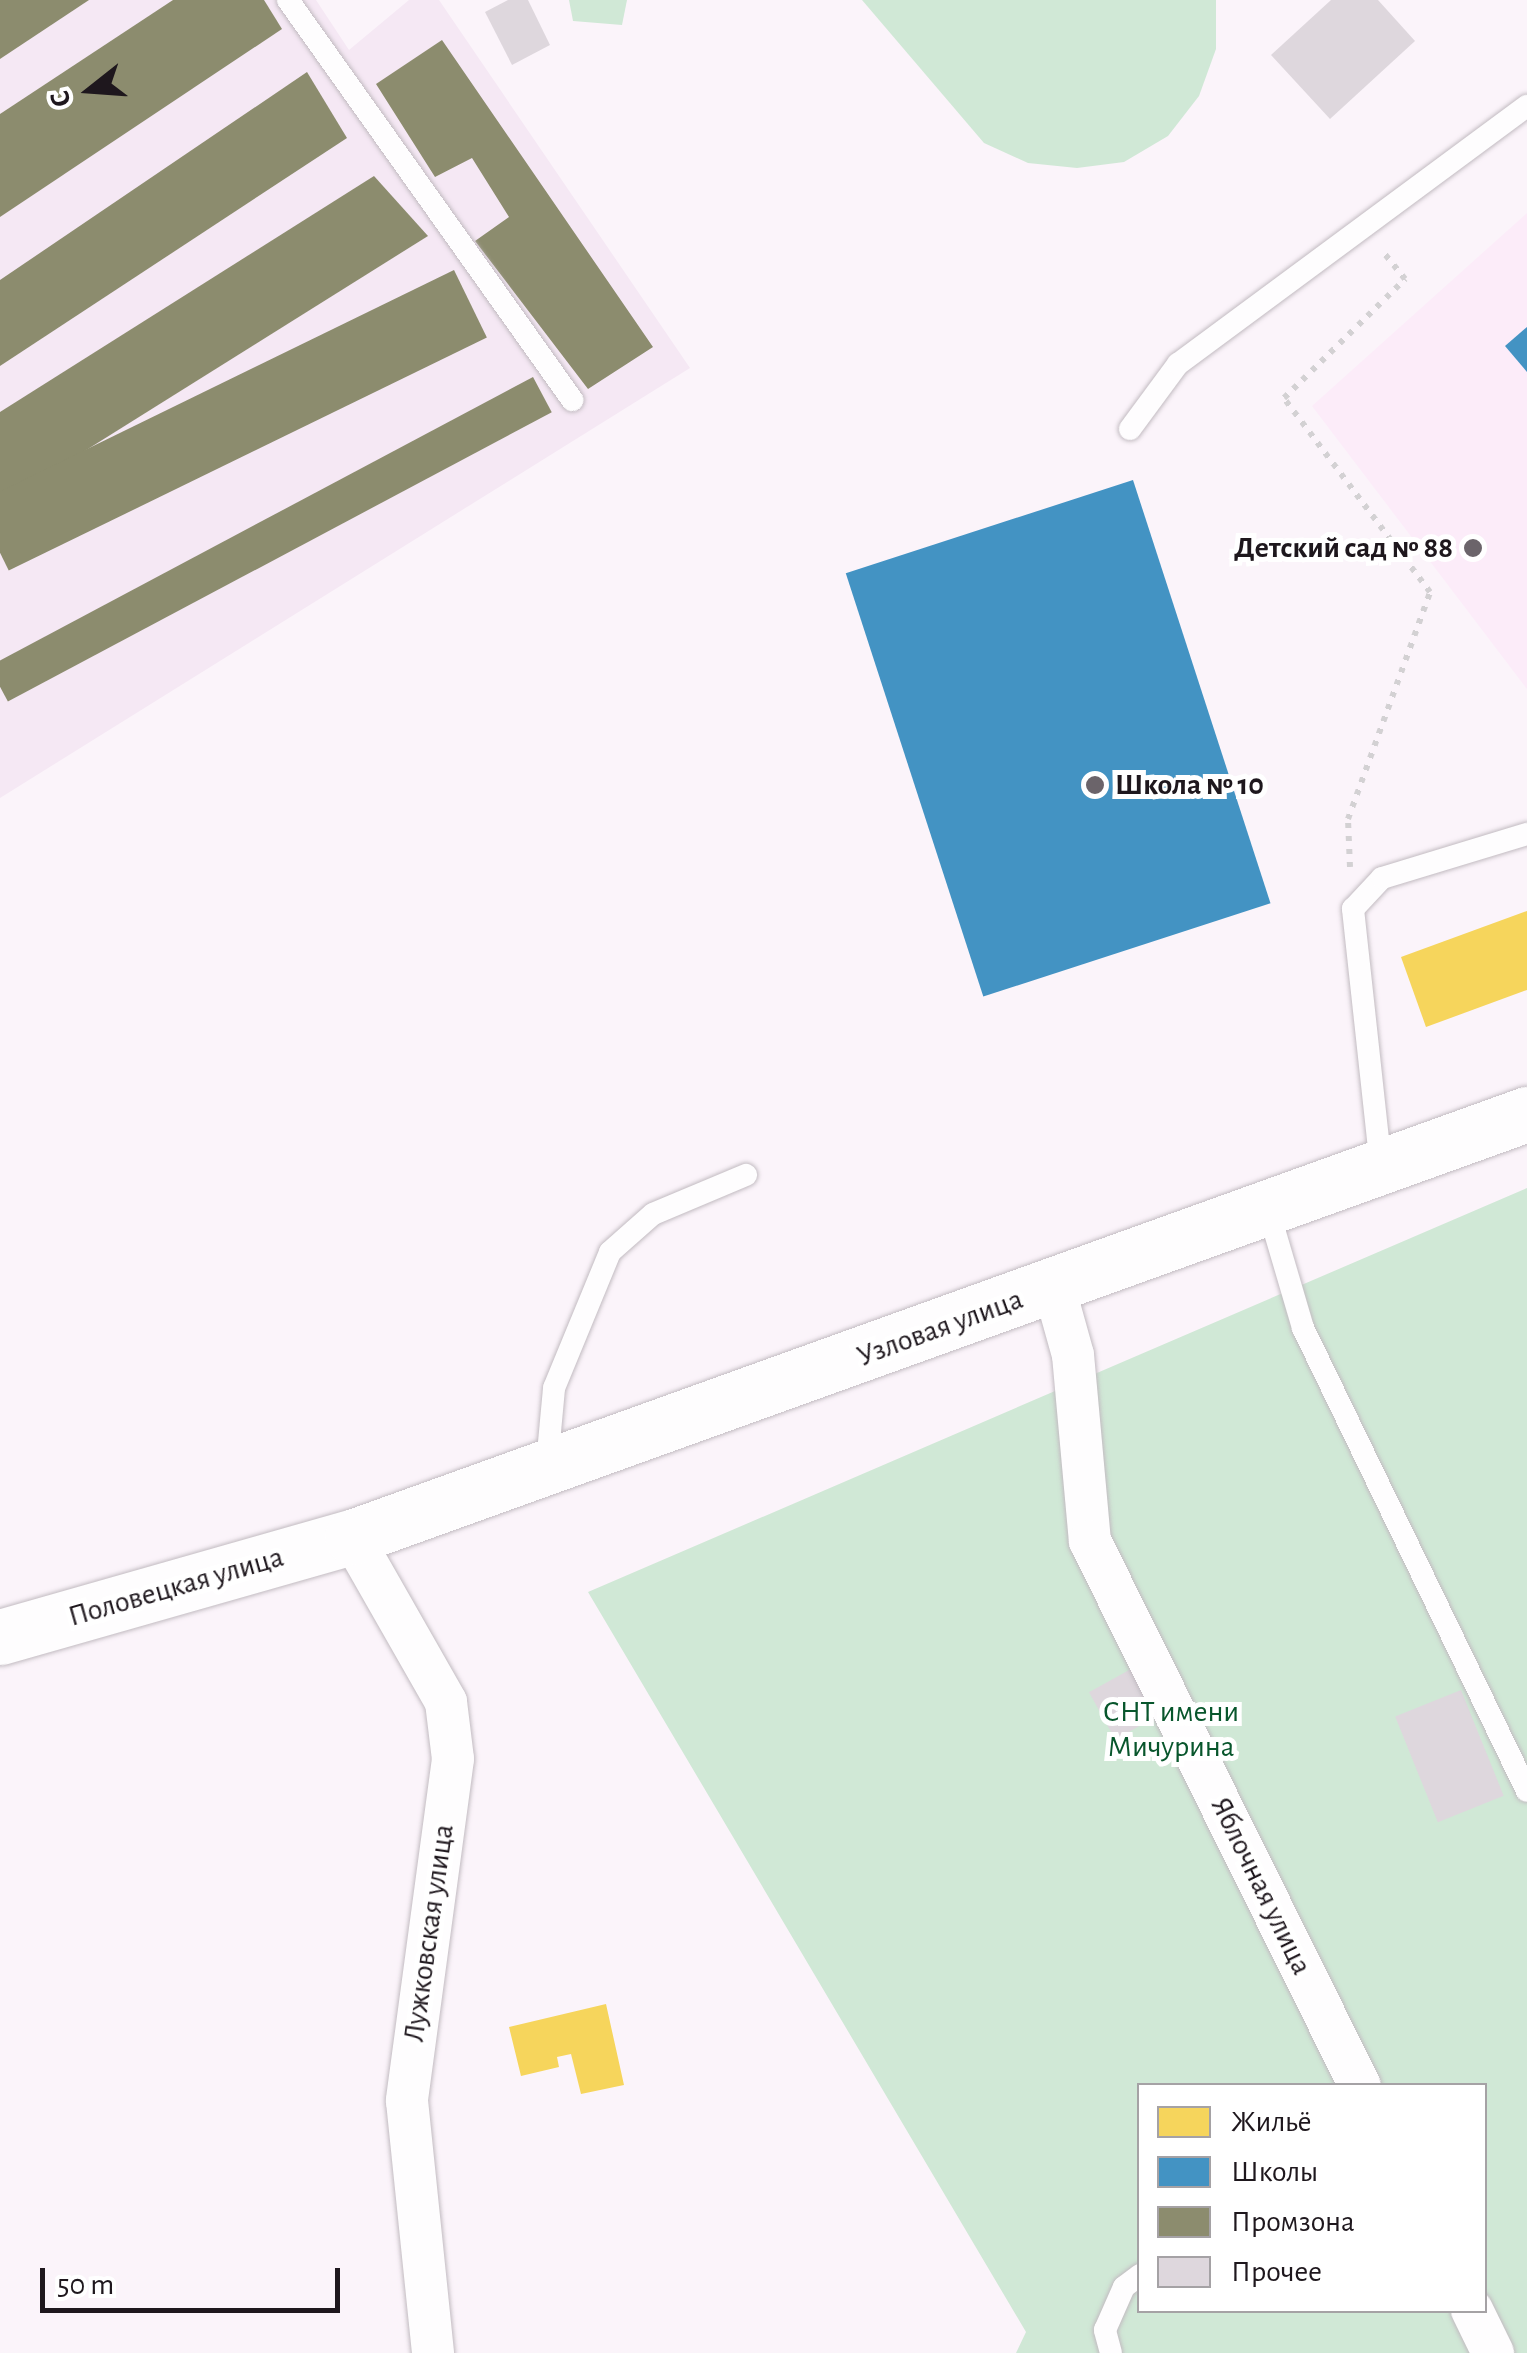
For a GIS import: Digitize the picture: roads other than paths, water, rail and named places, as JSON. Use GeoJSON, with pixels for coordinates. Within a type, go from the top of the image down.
{"type":"FeatureCollection","features":[{"type":"Feature","properties":{"kind":"street","name":"Узловая улица"},"geometry":{"type":"LineString","coordinates":[[352,1537],[1268,1208],[1382,1171],[1527,1114]]}},
{"type":"Feature","properties":{"kind":"street","name":"Яблочная улица"},"geometry":{"type":"LineString","coordinates":[[1054,1287],[1073,1355],[1090,1541],[1359,2083]]}},
{"type":"Feature","properties":{"kind":"street","name":"Половецкая улица"},"geometry":{"type":"LineString","coordinates":[[0,1637],[352,1537]]}},
{"type":"Feature","properties":{"kind":"street","name":"Лужковская улица"},"geometry":{"type":"LineString","coordinates":[[352,1537],[446,1702],[453,1759],[406,2101],[433,2353]]}},
{"type":"Feature","properties":{"kind":"street"},"geometry":{"type":"LineString","coordinates":[[1473,2313],[1493,2353]]}},
{"type":"Feature","properties":{"kind":"lane"},"geometry":{"type":"LineString","coordinates":[[288,0],[572,400]]}},
{"type":"Feature","properties":{"kind":"lane"},"geometry":{"type":"LineString","coordinates":[[1130,430],[1178,364],[1527,106]]}},
{"type":"Feature","properties":{"kind":"lane"},"geometry":{"type":"LineString","coordinates":[[1382,1171],[1352,909],[1382,878],[1527,834]]}},
{"type":"Feature","properties":{"kind":"lane"},"geometry":{"type":"LineString","coordinates":[[547,1468],[554,1388],[610,1252],[653,1214],[746,1175]]}},
{"type":"Feature","properties":{"kind":"lane"},"geometry":{"type":"LineString","coordinates":[[1268,1208],[1302,1328],[1527,1791]]}},
{"type":"Feature","properties":{"kind":"lane"},"geometry":{"type":"LineString","coordinates":[[1111,2353],[1105,2330],[1124,2287],[1137,2277]]}},
{"type":"Feature","properties":{"kind":"place","name":"Детский сад № 88"},"geometry":{"type":"Point","coordinates":[1473,548]}},
{"type":"Feature","properties":{"kind":"place","name":"Школа № 10"},"geometry":{"type":"Point","coordinates":[1095,785]}},
{"type":"Feature","properties":{"kind":"park label","name":"СНТ имени Мичурина"},"geometry":{"type":"Point","coordinates":[1171,1729]}}]}
